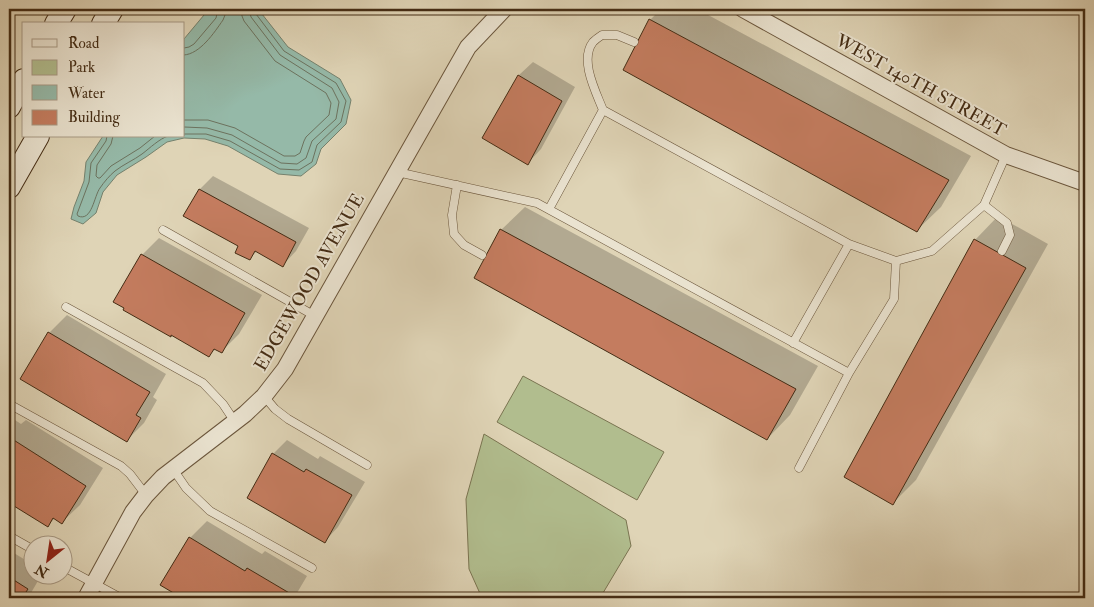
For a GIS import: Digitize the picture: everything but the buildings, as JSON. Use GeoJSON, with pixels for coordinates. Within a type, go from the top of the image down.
{"type":"FeatureCollection","features":[{"type":"Feature","properties":{"kind":"main road"},"geometry":{"type":"LineString","coordinates":[[57,22],[65,9]]}},
{"type":"Feature","properties":{"kind":"main road"},"geometry":{"type":"LineString","coordinates":[[104,22],[112,9]]}},
{"type":"Feature","properties":{"kind":"main road"},"geometry":{"type":"LineString","coordinates":[[9,107],[22,84]]}},
{"type":"Feature","properties":{"kind":"main road"},"geometry":{"type":"LineString","coordinates":[[9,187],[37,138]]}},
{"type":"Feature","properties":{"kind":"street","name":"EDGEWOOD AVENUE"},"geometry":{"type":"LineString","coordinates":[[90,591],[133,512],[146,494],[163,477],[235,422],[264,396],[285,369],[468,47],[504,9]]}},
{"type":"Feature","properties":{"kind":"street","name":"WEST 140TH STREET"},"geometry":{"type":"LineString","coordinates":[[743,9],[1006,155],[1085,183]]}},
{"type":"Feature","properties":{"kind":"lane"},"geometry":{"type":"LineString","coordinates":[[634,42],[616,35],[602,35],[592,43],[588,55],[588,70],[603,110],[849,244],[896,262],[932,251],[984,205],[1006,155]]}},
{"type":"Feature","properties":{"kind":"lane"},"geometry":{"type":"LineString","coordinates":[[548,209],[603,110]]}},
{"type":"Feature","properties":{"kind":"lane"},"geometry":{"type":"LineString","coordinates":[[396,172],[537,202],[849,373]]}},
{"type":"Feature","properties":{"kind":"lane"},"geometry":{"type":"LineString","coordinates":[[457,185],[452,216],[454,234],[464,245],[482,255]]}},
{"type":"Feature","properties":{"kind":"lane"},"geometry":{"type":"LineString","coordinates":[[984,205],[1007,223],[1010,235],[1002,251]]}},
{"type":"Feature","properties":{"kind":"lane"},"geometry":{"type":"LineString","coordinates":[[163,230],[315,316]]}},
{"type":"Feature","properties":{"kind":"lane"},"geometry":{"type":"LineString","coordinates":[[793,343],[849,244]]}},
{"type":"Feature","properties":{"kind":"lane"},"geometry":{"type":"LineString","coordinates":[[799,468],[849,373],[894,299],[896,262]]}},
{"type":"Feature","properties":{"kind":"lane"},"geometry":{"type":"LineString","coordinates":[[66,307],[203,384],[223,404],[235,422]]}},
{"type":"Feature","properties":{"kind":"lane"},"geometry":{"type":"LineString","coordinates":[[264,396],[275,409],[288,419],[367,464]]}},
{"type":"Feature","properties":{"kind":"lane"},"geometry":{"type":"LineString","coordinates":[[9,404],[121,466],[146,494]]}},
{"type":"Feature","properties":{"kind":"lane"},"geometry":{"type":"LineString","coordinates":[[173,469],[186,488],[210,511],[312,568]]}},
{"type":"Feature","properties":{"kind":"lane"},"geometry":{"type":"LineString","coordinates":[[9,536],[22,543]]}},
{"type":"Feature","properties":{"kind":"lane"},"geometry":{"type":"LineString","coordinates":[[72,575],[90,591],[121,598]]}},
{"type":"Feature","properties":{"kind":"green space"},"geometry":{"type":"Polygon","coordinates":[[[523,376],[664,452],[637,500],[497,422],[523,376]]]}},
{"type":"Feature","properties":{"kind":"green space"},"geometry":{"type":"Polygon","coordinates":[[[484,434],[626,520],[631,546],[600,598],[482,598],[469,569],[466,499],[484,434]]]}},
{"type":"Feature","properties":{"kind":"water"},"geometry":{"type":"Polygon","coordinates":[[[209,9],[258,9],[288,47],[340,79],[351,100],[346,124],[321,149],[316,164],[301,176],[278,174],[228,146],[205,139],[184,138],[185,38],[209,9]]]}},
{"type":"Feature","properties":{"kind":"water"},"geometry":{"type":"Polygon","coordinates":[[[102,138],[184,138],[167,142],[117,175],[103,192],[96,213],[83,224],[71,219],[84,181],[86,162],[102,138]]]}}]}
